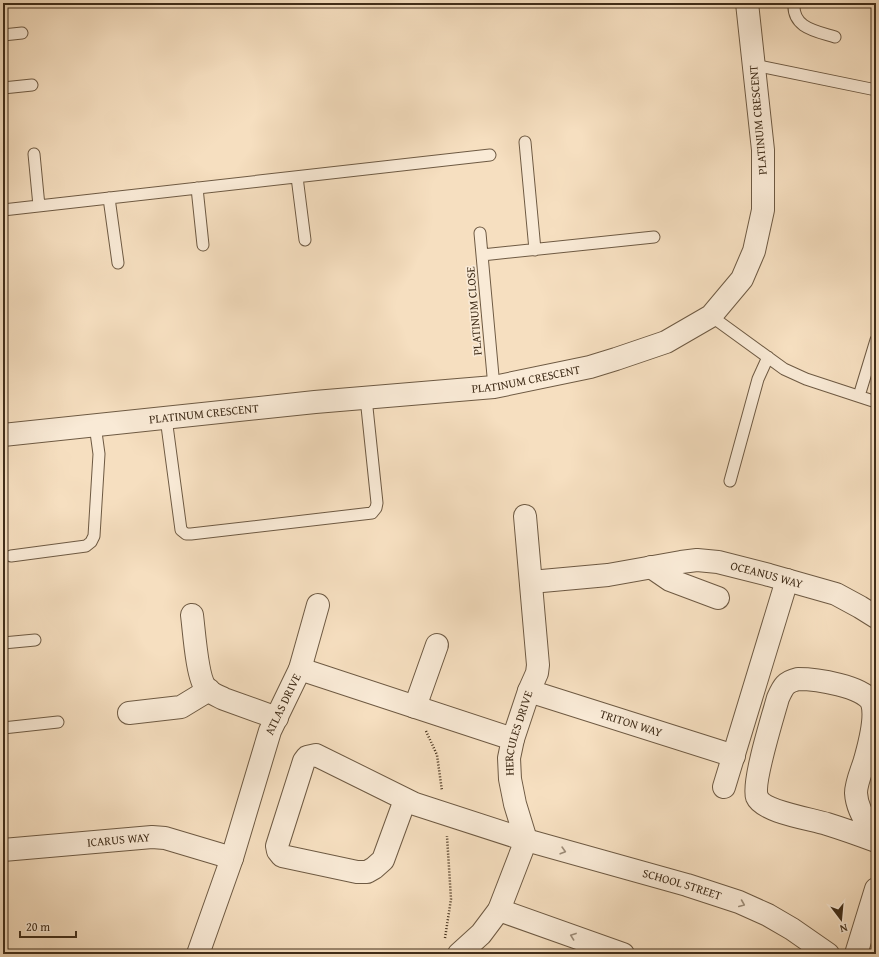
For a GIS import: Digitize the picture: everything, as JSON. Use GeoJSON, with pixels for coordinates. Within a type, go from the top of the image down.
{"type":"FeatureCollection","features":[{"type":"Feature","properties":{"kind":"street","name":"PLATINUM CRESCENT"},"geometry":{"type":"LineString","coordinates":[[3,435],[295,404],[494,387],[590,367],[616,359],[666,342],[711,316],[742,279],[754,251],[763,210],[763,150],[747,3]]}},
{"type":"Feature","properties":{"kind":"street","name":"HERCULES DRIVE"},"geometry":{"type":"LineString","coordinates":[[525,516],[532,582],[538,665],[537,673],[529,691],[513,739],[509,758],[510,779],[515,804],[526,840]]}},
{"type":"Feature","properties":{"kind":"street","name":"OCEANUS WAY"},"geometry":{"type":"LineString","coordinates":[[532,582],[608,576],[651,567],[697,560],[725,564],[836,594],[876,617]]}},
{"type":"Feature","properties":{"kind":"street"},"geometry":{"type":"LineString","coordinates":[[651,567],[670,580],[718,598]]}},
{"type":"Feature","properties":{"kind":"street"},"geometry":{"type":"LineString","coordinates":[[724,787],[787,580]]}},
{"type":"Feature","properties":{"kind":"street"},"geometry":{"type":"LineString","coordinates":[[300,669],[318,606]]}},
{"type":"Feature","properties":{"kind":"street"},"geometry":{"type":"LineString","coordinates":[[192,615],[203,683],[209,690],[224,699],[277,718]]}},
{"type":"Feature","properties":{"kind":"street"},"geometry":{"type":"LineString","coordinates":[[415,707],[437,645]]}},
{"type":"Feature","properties":{"kind":"street","name":"ATLAS DRIVE"},"geometry":{"type":"LineString","coordinates":[[198,954],[232,858],[270,731],[300,669],[513,739]]}},
{"type":"Feature","properties":{"kind":"street"},"geometry":{"type":"LineString","coordinates":[[798,679],[828,682],[861,693],[871,702],[874,718],[856,792],[858,804],[862,814],[876,841],[825,824],[772,809],[759,800],[757,795],[757,780],[778,698],[782,688],[789,681],[798,679]]}},
{"type":"Feature","properties":{"kind":"street"},"geometry":{"type":"LineString","coordinates":[[129,713],[181,707],[209,690]]}},
{"type":"Feature","properties":{"kind":"street","name":"TRITON WAY"},"geometry":{"type":"LineString","coordinates":[[529,691],[734,756]]}},
{"type":"Feature","properties":{"kind":"street","name":"SCHOOL STREET"},"geometry":{"type":"LineString","coordinates":[[405,800],[383,860],[367,872],[357,872],[282,856],[278,851],[278,846],[304,761],[312,755],[316,755],[405,800],[526,840],[687,885],[739,902],[792,929],[828,954]]}},
{"type":"Feature","properties":{"kind":"street","name":"ICARUS WAY"},"geometry":{"type":"LineString","coordinates":[[3,850],[152,837],[164,838],[232,858]]}},
{"type":"Feature","properties":{"kind":"street"},"geometry":{"type":"LineString","coordinates":[[459,954],[482,934],[499,910],[526,840]]}},
{"type":"Feature","properties":{"kind":"street"},"geometry":{"type":"LineString","coordinates":[[856,954],[876,889]]}},
{"type":"Feature","properties":{"kind":"street"},"geometry":{"type":"LineString","coordinates":[[499,910],[623,954]]}},
{"type":"Feature","properties":{"kind":"lane"},"geometry":{"type":"LineString","coordinates":[[794,3],[793,10],[797,20],[805,27],[835,37]]}},
{"type":"Feature","properties":{"kind":"lane"},"geometry":{"type":"LineString","coordinates":[[3,35],[22,33]]}},
{"type":"Feature","properties":{"kind":"lane"},"geometry":{"type":"LineString","coordinates":[[754,65],[876,90]]}},
{"type":"Feature","properties":{"kind":"lane"},"geometry":{"type":"LineString","coordinates":[[3,88],[32,85]]}},
{"type":"Feature","properties":{"kind":"lane"},"geometry":{"type":"LineString","coordinates":[[525,142],[536,250]]}},
{"type":"Feature","properties":{"kind":"lane"},"geometry":{"type":"LineString","coordinates":[[34,154],[38,206]]}},
{"type":"Feature","properties":{"kind":"lane"},"geometry":{"type":"LineString","coordinates":[[3,210],[490,155]]}},
{"type":"Feature","properties":{"kind":"lane"},"geometry":{"type":"LineString","coordinates":[[297,177],[305,240]]}},
{"type":"Feature","properties":{"kind":"lane"},"geometry":{"type":"LineString","coordinates":[[197,188],[203,245]]}},
{"type":"Feature","properties":{"kind":"lane"},"geometry":{"type":"LineString","coordinates":[[109,198],[118,263]]}},
{"type":"Feature","properties":{"kind":"lane","name":"PLATINUM CLOSE"},"geometry":{"type":"LineString","coordinates":[[480,234],[494,387]]}},
{"type":"Feature","properties":{"kind":"lane"},"geometry":{"type":"LineString","coordinates":[[482,255],[654,237]]}},
{"type":"Feature","properties":{"kind":"lane"},"geometry":{"type":"LineString","coordinates":[[711,316],[784,369],[806,379],[876,402]]}},
{"type":"Feature","properties":{"kind":"lane"},"geometry":{"type":"LineString","coordinates":[[859,396],[876,340]]}},
{"type":"Feature","properties":{"kind":"lane"},"geometry":{"type":"LineString","coordinates":[[730,482],[758,379],[768,357]]}},
{"type":"Feature","properties":{"kind":"lane"},"geometry":{"type":"LineString","coordinates":[[166,418],[181,530],[183,533],[191,534],[372,513],[376,508],[377,503],[366,398]]}},
{"type":"Feature","properties":{"kind":"lane"},"geometry":{"type":"LineString","coordinates":[[11,556],[86,546],[91,542],[94,536],[99,454],[95,425]]}},
{"type":"Feature","properties":{"kind":"lane"},"geometry":{"type":"LineString","coordinates":[[3,643],[35,640]]}},
{"type":"Feature","properties":{"kind":"lane"},"geometry":{"type":"LineString","coordinates":[[3,728],[58,722]]}}]}
